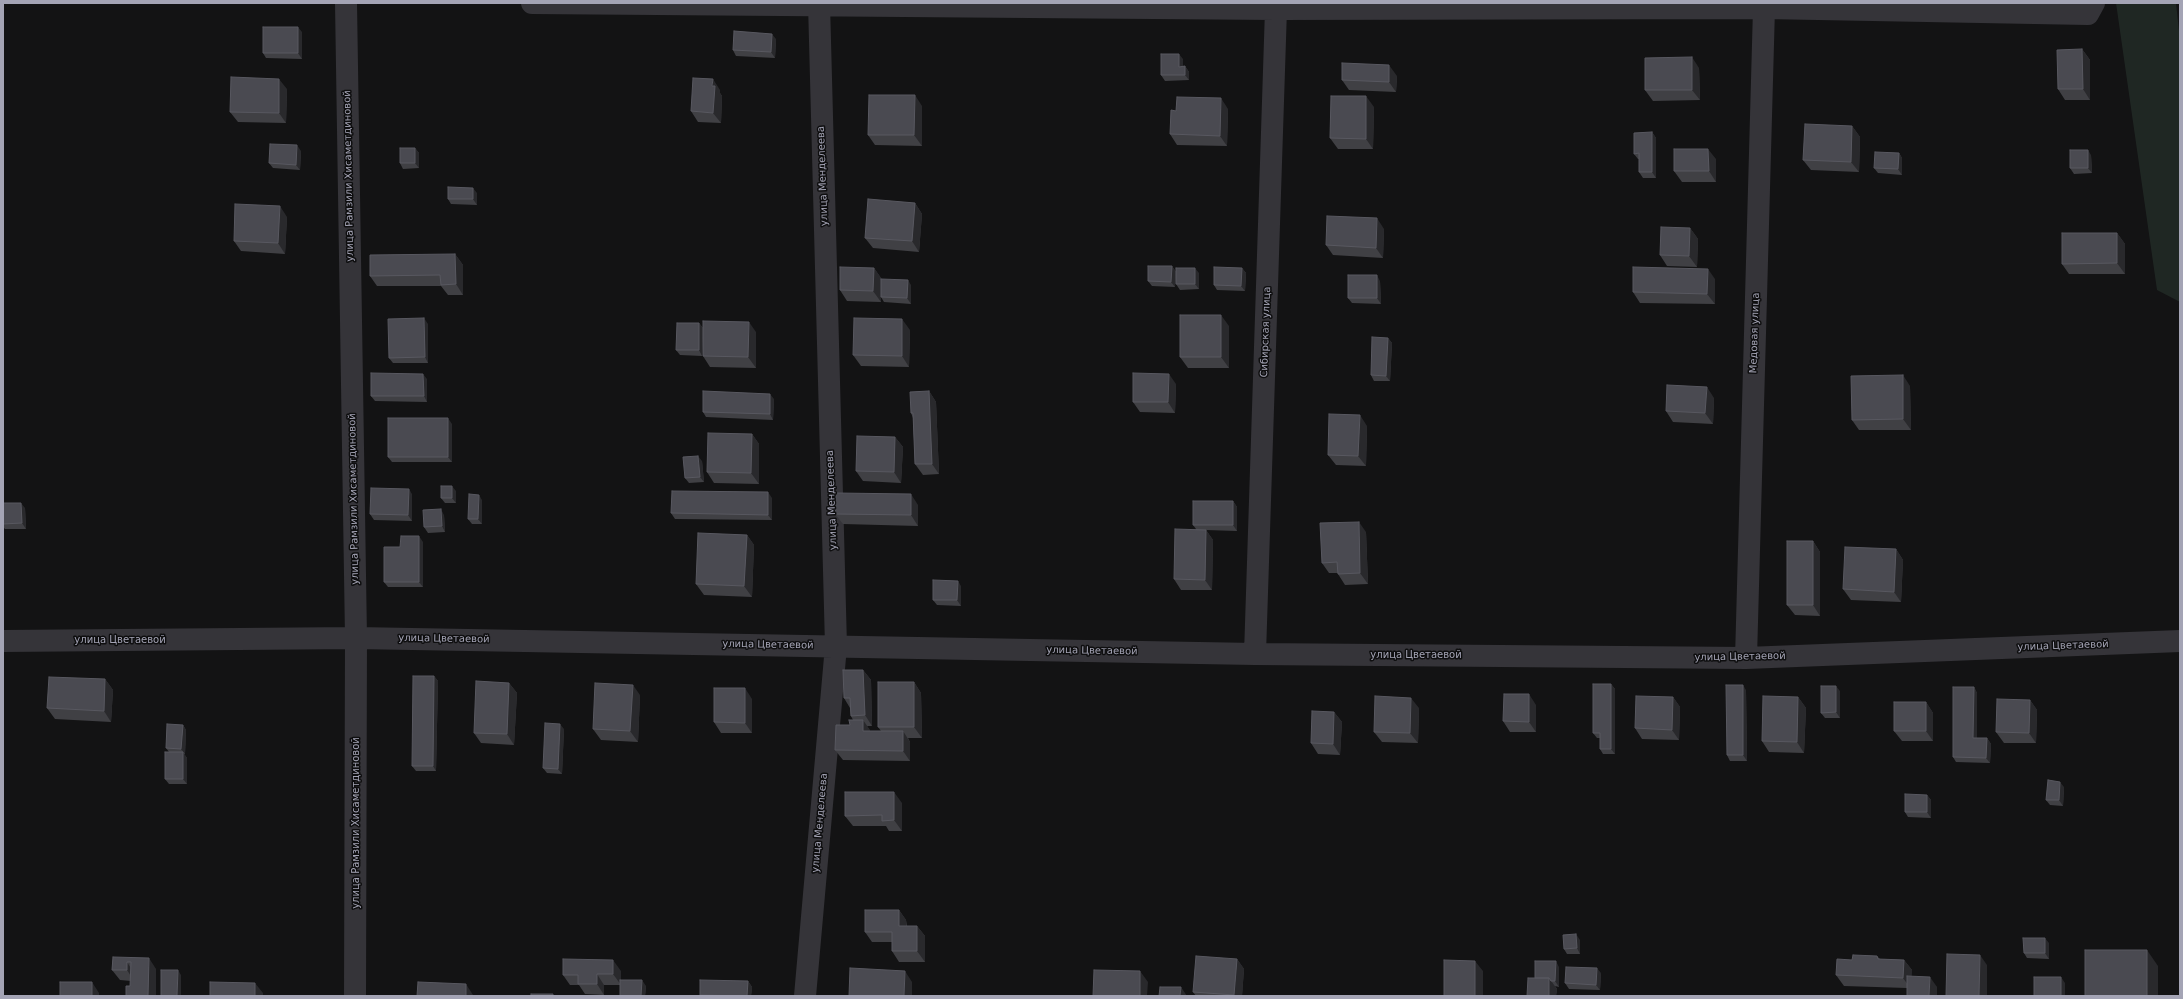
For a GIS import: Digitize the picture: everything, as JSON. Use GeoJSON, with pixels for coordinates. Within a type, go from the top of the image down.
{"type":"FeatureCollection","features":[{"type":"Feature","properties":{"kind":"street","name":"улица Рамзили Хисаметдиновой"},"geometry":{"type":"LineString","coordinates":[[346,3],[356,638],[355,996]]}},
{"type":"Feature","properties":{"kind":"street"},"geometry":{"type":"LineString","coordinates":[[532,3],[819,4],[1276,9],[2091,8]]}},
{"type":"Feature","properties":{"kind":"street","name":"улица Менделеева"},"geometry":{"type":"LineString","coordinates":[[805,996],[836,646],[819,4]]}},
{"type":"Feature","properties":{"kind":"street","name":"Медовая улица"},"geometry":{"type":"LineString","coordinates":[[1746,658],[1764,8]]}},
{"type":"Feature","properties":{"kind":"street","name":"Сибирская улица"},"geometry":{"type":"LineString","coordinates":[[1255,654],[1276,9]]}},
{"type":"Feature","properties":{"kind":"street","name":"улица Цветаевой"},"geometry":{"type":"LineString","coordinates":[[3,641],[356,638],[1255,654],[1746,658],[2180,641]]}},
{"type":"Feature","properties":{"kind":"shaded area"},"geometry":{"type":"Polygon","coordinates":[[[2116,3],[2176,3],[2180,40],[2180,302],[2157,290],[2116,3]]]}},
{"type":"Feature","properties":{"kind":"building"},"geometry":{"type":"Polygon","coordinates":[[[263,27],[298,27],[298,53],[263,53],[263,27]]]}},
{"type":"Feature","properties":{"kind":"building"},"geometry":{"type":"Polygon","coordinates":[[[734,31],[772,34],[771,52],[733,50],[734,31]]]}},
{"type":"Feature","properties":{"kind":"building"},"geometry":{"type":"Polygon","coordinates":[[[2082,49],[2083,89],[2058,89],[2057,50],[2082,49]]]}},
{"type":"Feature","properties":{"kind":"building"},"geometry":{"type":"Polygon","coordinates":[[[1161,54],[1179,54],[1179,67],[1185,66],[1185,75],[1161,75],[1161,54]]]}},
{"type":"Feature","properties":{"kind":"building"},"geometry":{"type":"Polygon","coordinates":[[[1692,57],[1692,90],[1645,90],[1645,58],[1692,57]]]}},
{"type":"Feature","properties":{"kind":"building"},"geometry":{"type":"Polygon","coordinates":[[[1342,63],[1389,65],[1389,82],[1342,80],[1342,63]]]}},
{"type":"Feature","properties":{"kind":"building"},"geometry":{"type":"Polygon","coordinates":[[[231,77],[279,79],[279,113],[230,112],[231,77]]]}},
{"type":"Feature","properties":{"kind":"building"},"geometry":{"type":"Polygon","coordinates":[[[693,78],[713,79],[712,86],[715,86],[713,113],[691,111],[693,78]]]}},
{"type":"Feature","properties":{"kind":"building"},"geometry":{"type":"Polygon","coordinates":[[[869,95],[915,95],[914,135],[868,135],[869,95]]]}},
{"type":"Feature","properties":{"kind":"building"},"geometry":{"type":"Polygon","coordinates":[[[1331,96],[1366,96],[1366,139],[1330,138],[1331,96]]]}},
{"type":"Feature","properties":{"kind":"building"},"geometry":{"type":"Polygon","coordinates":[[[1177,97],[1221,98],[1220,136],[1170,134],[1171,110],[1176,111],[1177,97]]]}},
{"type":"Feature","properties":{"kind":"building"},"geometry":{"type":"Polygon","coordinates":[[[1805,124],[1852,126],[1851,162],[1803,160],[1805,124]]]}},
{"type":"Feature","properties":{"kind":"building"},"geometry":{"type":"Polygon","coordinates":[[[1652,132],[1652,172],[1639,172],[1639,153],[1634,154],[1634,133],[1652,132]]]}},
{"type":"Feature","properties":{"kind":"building"},"geometry":{"type":"Polygon","coordinates":[[[270,144],[297,145],[296,165],[269,163],[270,144]]]}},
{"type":"Feature","properties":{"kind":"building"},"geometry":{"type":"Polygon","coordinates":[[[400,148],[415,148],[415,163],[400,163],[400,148]]]}},
{"type":"Feature","properties":{"kind":"building"},"geometry":{"type":"Polygon","coordinates":[[[1674,149],[1708,149],[1709,171],[1674,171],[1674,149]]]}},
{"type":"Feature","properties":{"kind":"building"},"geometry":{"type":"Polygon","coordinates":[[[2070,150],[2088,150],[2088,168],[2070,168],[2070,150]]]}},
{"type":"Feature","properties":{"kind":"building"},"geometry":{"type":"Polygon","coordinates":[[[1875,152],[1899,153],[1898,169],[1874,168],[1875,152]]]}},
{"type":"Feature","properties":{"kind":"building"},"geometry":{"type":"Polygon","coordinates":[[[448,187],[473,188],[473,199],[448,199],[448,187]]]}},
{"type":"Feature","properties":{"kind":"building"},"geometry":{"type":"Polygon","coordinates":[[[868,199],[915,203],[912,241],[865,238],[868,199]]]}},
{"type":"Feature","properties":{"kind":"building"},"geometry":{"type":"Polygon","coordinates":[[[235,204],[280,206],[278,243],[234,241],[235,204]]]}},
{"type":"Feature","properties":{"kind":"building"},"geometry":{"type":"Polygon","coordinates":[[[1327,216],[1377,218],[1376,248],[1326,245],[1327,216]]]}},
{"type":"Feature","properties":{"kind":"building"},"geometry":{"type":"Polygon","coordinates":[[[1661,227],[1690,228],[1689,256],[1660,255],[1661,227]]]}},
{"type":"Feature","properties":{"kind":"building"},"geometry":{"type":"Polygon","coordinates":[[[2062,233],[2117,233],[2117,263],[2062,264],[2062,233]]]}},
{"type":"Feature","properties":{"kind":"building"},"geometry":{"type":"Polygon","coordinates":[[[455,254],[456,284],[441,285],[440,275],[370,276],[370,255],[455,254]]]}},
{"type":"Feature","properties":{"kind":"building"},"geometry":{"type":"Polygon","coordinates":[[[1148,266],[1172,266],[1171,282],[1148,281],[1148,266]]]}},
{"type":"Feature","properties":{"kind":"building"},"geometry":{"type":"Polygon","coordinates":[[[840,267],[874,268],[873,291],[840,290],[840,267]]]}},
{"type":"Feature","properties":{"kind":"building"},"geometry":{"type":"Polygon","coordinates":[[[1214,267],[1242,268],[1241,286],[1214,285],[1214,267]]]}},
{"type":"Feature","properties":{"kind":"building"},"geometry":{"type":"Polygon","coordinates":[[[1633,267],[1708,269],[1707,294],[1633,292],[1633,267]]]}},
{"type":"Feature","properties":{"kind":"building"},"geometry":{"type":"Polygon","coordinates":[[[1176,268],[1195,268],[1195,284],[1176,284],[1176,268]]]}},
{"type":"Feature","properties":{"kind":"building"},"geometry":{"type":"Polygon","coordinates":[[[1348,275],[1377,275],[1377,298],[1348,298],[1348,275]]]}},
{"type":"Feature","properties":{"kind":"building"},"geometry":{"type":"Polygon","coordinates":[[[881,279],[908,280],[907,298],[881,297],[881,279]]]}},
{"type":"Feature","properties":{"kind":"building"},"geometry":{"type":"Polygon","coordinates":[[[1180,315],[1221,315],[1221,357],[1180,357],[1180,315]]]}},
{"type":"Feature","properties":{"kind":"building"},"geometry":{"type":"Polygon","coordinates":[[[424,318],[425,357],[389,358],[388,319],[424,318]]]}},
{"type":"Feature","properties":{"kind":"building"},"geometry":{"type":"Polygon","coordinates":[[[854,318],[902,319],[902,356],[853,355],[854,318]]]}},
{"type":"Feature","properties":{"kind":"building"},"geometry":{"type":"Polygon","coordinates":[[[703,321],[749,322],[748,357],[703,356],[703,321]]]}},
{"type":"Feature","properties":{"kind":"building"},"geometry":{"type":"Polygon","coordinates":[[[677,323],[699,323],[699,350],[676,350],[677,323]]]}},
{"type":"Feature","properties":{"kind":"building"},"geometry":{"type":"Polygon","coordinates":[[[1372,337],[1388,338],[1386,376],[1371,375],[1372,337]]]}},
{"type":"Feature","properties":{"kind":"building"},"geometry":{"type":"Polygon","coordinates":[[[371,373],[423,374],[424,396],[371,396],[371,373]]]}},
{"type":"Feature","properties":{"kind":"building"},"geometry":{"type":"Polygon","coordinates":[[[1133,373],[1169,374],[1168,402],[1133,402],[1133,373]]]}},
{"type":"Feature","properties":{"kind":"building"},"geometry":{"type":"Polygon","coordinates":[[[1903,375],[1903,419],[1852,420],[1851,376],[1903,375]]]}},
{"type":"Feature","properties":{"kind":"building"},"geometry":{"type":"Polygon","coordinates":[[[1667,385],[1707,387],[1705,413],[1666,411],[1667,385]]]}},
{"type":"Feature","properties":{"kind":"building"},"geometry":{"type":"Polygon","coordinates":[[[703,391],[770,394],[770,414],[703,412],[703,391]]]}},
{"type":"Feature","properties":{"kind":"building"},"geometry":{"type":"Polygon","coordinates":[[[929,391],[932,464],[915,464],[913,413],[911,413],[910,392],[929,391]]]}},
{"type":"Feature","properties":{"kind":"building"},"geometry":{"type":"Polygon","coordinates":[[[1329,414],[1360,415],[1358,456],[1328,455],[1329,414]]]}},
{"type":"Feature","properties":{"kind":"building"},"geometry":{"type":"Polygon","coordinates":[[[388,418],[448,418],[448,457],[388,457],[388,418]]]}},
{"type":"Feature","properties":{"kind":"building"},"geometry":{"type":"Polygon","coordinates":[[[708,433],[752,434],[751,473],[707,472],[708,433]]]}},
{"type":"Feature","properties":{"kind":"building"},"geometry":{"type":"Polygon","coordinates":[[[857,436],[895,437],[894,472],[856,471],[857,436]]]}},
{"type":"Feature","properties":{"kind":"building"},"geometry":{"type":"Polygon","coordinates":[[[698,456],[700,477],[685,478],[683,457],[698,456]]]}},
{"type":"Feature","properties":{"kind":"building"},"geometry":{"type":"Polygon","coordinates":[[[441,486],[452,486],[452,498],[441,498],[441,486]]]}},
{"type":"Feature","properties":{"kind":"building"},"geometry":{"type":"Polygon","coordinates":[[[371,488],[409,489],[408,515],[370,514],[371,488]]]}},
{"type":"Feature","properties":{"kind":"building"},"geometry":{"type":"Polygon","coordinates":[[[672,491],[768,492],[768,515],[671,513],[672,491]]]}},
{"type":"Feature","properties":{"kind":"building"},"geometry":{"type":"Polygon","coordinates":[[[836,493],[911,494],[911,515],[835,514],[836,493]]]}},
{"type":"Feature","properties":{"kind":"building"},"geometry":{"type":"Polygon","coordinates":[[[469,494],[479,495],[478,519],[468,519],[469,494]]]}},
{"type":"Feature","properties":{"kind":"building"},"geometry":{"type":"Polygon","coordinates":[[[1193,501],[1233,501],[1233,525],[1193,525],[1193,501]]]}},
{"type":"Feature","properties":{"kind":"building"},"geometry":{"type":"Polygon","coordinates":[[[3,503],[21,503],[22,523],[3,524],[3,503]]]}},
{"type":"Feature","properties":{"kind":"building"},"geometry":{"type":"Polygon","coordinates":[[[441,509],[442,526],[424,527],[423,510],[441,509]]]}},
{"type":"Feature","properties":{"kind":"building"},"geometry":{"type":"Polygon","coordinates":[[[1359,522],[1360,573],[1338,574],[1337,562],[1322,563],[1320,523],[1359,522]]]}},
{"type":"Feature","properties":{"kind":"building"},"geometry":{"type":"Polygon","coordinates":[[[1175,529],[1206,530],[1205,580],[1174,579],[1175,529]]]}},
{"type":"Feature","properties":{"kind":"building"},"geometry":{"type":"Polygon","coordinates":[[[698,533],[747,535],[744,586],[696,584],[698,533]]]}},
{"type":"Feature","properties":{"kind":"building"},"geometry":{"type":"Polygon","coordinates":[[[401,536],[419,536],[419,582],[384,582],[384,547],[400,547],[401,536]]]}},
{"type":"Feature","properties":{"kind":"building"},"geometry":{"type":"Polygon","coordinates":[[[1787,541],[1813,541],[1813,605],[1787,605],[1787,541]]]}},
{"type":"Feature","properties":{"kind":"building"},"geometry":{"type":"Polygon","coordinates":[[[1845,547],[1896,549],[1894,592],[1843,589],[1845,547]]]}},
{"type":"Feature","properties":{"kind":"building"},"geometry":{"type":"Polygon","coordinates":[[[933,580],[958,581],[957,600],[933,600],[933,580]]]}},
{"type":"Feature","properties":{"kind":"building"},"geometry":{"type":"Polygon","coordinates":[[[843,670],[863,670],[865,715],[851,716],[850,698],[844,698],[843,670]]]}},
{"type":"Feature","properties":{"kind":"building"},"geometry":{"type":"Polygon","coordinates":[[[413,676],[434,676],[433,766],[412,766],[413,676]]]}},
{"type":"Feature","properties":{"kind":"building"},"geometry":{"type":"Polygon","coordinates":[[[49,677],[105,679],[104,711],[47,708],[49,677]]]}},
{"type":"Feature","properties":{"kind":"building"},"geometry":{"type":"Polygon","coordinates":[[[476,681],[509,683],[507,734],[474,733],[476,681]]]}},
{"type":"Feature","properties":{"kind":"building"},"geometry":{"type":"Polygon","coordinates":[[[878,682],[914,682],[914,727],[878,727],[878,682]]]}},
{"type":"Feature","properties":{"kind":"building"},"geometry":{"type":"Polygon","coordinates":[[[595,683],[633,685],[630,731],[593,729],[595,683]]]}},
{"type":"Feature","properties":{"kind":"building"},"geometry":{"type":"Polygon","coordinates":[[[1593,684],[1611,684],[1611,749],[1600,749],[1600,733],[1593,733],[1593,684]]]}},
{"type":"Feature","properties":{"kind":"building"},"geometry":{"type":"Polygon","coordinates":[[[1726,685],[1743,685],[1743,755],[1727,755],[1726,685]]]}},
{"type":"Feature","properties":{"kind":"building"},"geometry":{"type":"Polygon","coordinates":[[[1821,686],[1836,686],[1836,712],[1821,713],[1821,686]]]}},
{"type":"Feature","properties":{"kind":"building"},"geometry":{"type":"Polygon","coordinates":[[[1953,687],[1974,687],[1973,738],[1987,738],[1986,758],[1953,757],[1953,687]]]}},
{"type":"Feature","properties":{"kind":"building"},"geometry":{"type":"Polygon","coordinates":[[[714,688],[745,688],[745,723],[714,722],[714,688]]]}},
{"type":"Feature","properties":{"kind":"building"},"geometry":{"type":"Polygon","coordinates":[[[1504,694],[1529,694],[1529,722],[1503,721],[1504,694]]]}},
{"type":"Feature","properties":{"kind":"building"},"geometry":{"type":"Polygon","coordinates":[[[1375,696],[1411,698],[1410,733],[1374,732],[1375,696]]]}},
{"type":"Feature","properties":{"kind":"building"},"geometry":{"type":"Polygon","coordinates":[[[1636,696],[1673,697],[1672,730],[1635,728],[1636,696]]]}},
{"type":"Feature","properties":{"kind":"building"},"geometry":{"type":"Polygon","coordinates":[[[1763,696],[1798,697],[1797,742],[1762,741],[1763,696]]]}},
{"type":"Feature","properties":{"kind":"building"},"geometry":{"type":"Polygon","coordinates":[[[1997,699],[2030,700],[2029,733],[1996,732],[1997,699]]]}},
{"type":"Feature","properties":{"kind":"building"},"geometry":{"type":"Polygon","coordinates":[[[1894,702],[1926,702],[1926,731],[1894,731],[1894,702]]]}},
{"type":"Feature","properties":{"kind":"building"},"geometry":{"type":"Polygon","coordinates":[[[1312,711],[1334,712],[1333,744],[1311,743],[1312,711]]]}},
{"type":"Feature","properties":{"kind":"building"},"geometry":{"type":"Polygon","coordinates":[[[849,720],[863,720],[863,731],[903,731],[903,751],[835,750],[836,725],[850,725],[849,720]]]}},
{"type":"Feature","properties":{"kind":"building"},"geometry":{"type":"Polygon","coordinates":[[[545,723],[560,724],[558,769],[543,768],[545,723]]]}},
{"type":"Feature","properties":{"kind":"building"},"geometry":{"type":"Polygon","coordinates":[[[167,724],[183,725],[181,749],[166,748],[167,724]]]}},
{"type":"Feature","properties":{"kind":"building"},"geometry":{"type":"Polygon","coordinates":[[[165,752],[183,752],[183,779],[165,779],[165,752]]]}},
{"type":"Feature","properties":{"kind":"building"},"geometry":{"type":"Polygon","coordinates":[[[2048,780],[2060,782],[2059,800],[2046,800],[2048,780]]]}},
{"type":"Feature","properties":{"kind":"building"},"geometry":{"type":"Polygon","coordinates":[[[845,792],[894,792],[894,820],[882,821],[882,815],[845,816],[845,792]]]}},
{"type":"Feature","properties":{"kind":"building"},"geometry":{"type":"Polygon","coordinates":[[[1905,794],[1927,795],[1927,812],[1905,812],[1905,794]]]}},
{"type":"Feature","properties":{"kind":"building"},"geometry":{"type":"Polygon","coordinates":[[[865,910],[899,910],[899,926],[917,926],[917,951],[892,951],[892,932],[865,932],[865,910]]]}},
{"type":"Feature","properties":{"kind":"building"},"geometry":{"type":"Polygon","coordinates":[[[1576,934],[1577,948],[1564,949],[1563,935],[1576,934]]]}},
{"type":"Feature","properties":{"kind":"building"},"geometry":{"type":"Polygon","coordinates":[[[2023,938],[2045,938],[2045,953],[2024,953],[2023,938]]]}},
{"type":"Feature","properties":{"kind":"building"},"geometry":{"type":"Polygon","coordinates":[[[2085,950],[2147,950],[2147,996],[2085,996],[2085,950]]]}},
{"type":"Feature","properties":{"kind":"building"},"geometry":{"type":"Polygon","coordinates":[[[1947,954],[1980,955],[1979,996],[1946,996],[1947,954]]]}},
{"type":"Feature","properties":{"kind":"building"},"geometry":{"type":"Polygon","coordinates":[[[1853,955],[1877,956],[1878,959],[1904,960],[1903,978],[1836,975],[1837,959],[1852,960],[1853,955]]]}},
{"type":"Feature","properties":{"kind":"building"},"geometry":{"type":"Polygon","coordinates":[[[1196,956],[1237,959],[1234,995],[1193,992],[1196,956]]]}},
{"type":"Feature","properties":{"kind":"building"},"geometry":{"type":"Polygon","coordinates":[[[113,957],[149,958],[148,996],[126,996],[126,986],[130,986],[131,962],[127,962],[127,970],[112,970],[113,957]]]}},
{"type":"Feature","properties":{"kind":"building"},"geometry":{"type":"Polygon","coordinates":[[[563,959],[613,960],[613,974],[597,974],[597,984],[578,984],[578,975],[563,975],[563,959]]]}},
{"type":"Feature","properties":{"kind":"building"},"geometry":{"type":"Polygon","coordinates":[[[1444,960],[1475,961],[1475,996],[1444,996],[1444,960]]]}},
{"type":"Feature","properties":{"kind":"building"},"geometry":{"type":"Polygon","coordinates":[[[1535,961],[1556,961],[1555,981],[1551,981],[1549,978],[1535,978],[1535,961]]]}},
{"type":"Feature","properties":{"kind":"building"},"geometry":{"type":"Polygon","coordinates":[[[1566,967],[1597,968],[1596,985],[1565,983],[1566,967]]]}},
{"type":"Feature","properties":{"kind":"building"},"geometry":{"type":"Polygon","coordinates":[[[850,968],[905,971],[904,996],[849,996],[850,968]]]}},
{"type":"Feature","properties":{"kind":"building"},"geometry":{"type":"Polygon","coordinates":[[[161,970],[178,970],[177,996],[161,996],[161,970]]]}},
{"type":"Feature","properties":{"kind":"building"},"geometry":{"type":"Polygon","coordinates":[[[1094,970],[1140,971],[1140,996],[1093,996],[1094,970]]]}},
{"type":"Feature","properties":{"kind":"building"},"geometry":{"type":"Polygon","coordinates":[[[1907,976],[1930,977],[1929,996],[1907,996],[1907,976]]]}},
{"type":"Feature","properties":{"kind":"building"},"geometry":{"type":"Polygon","coordinates":[[[2034,977],[2061,977],[2061,996],[2034,996],[2034,977]]]}},
{"type":"Feature","properties":{"kind":"building"},"geometry":{"type":"Polygon","coordinates":[[[1528,978],[1549,978],[1549,996],[1527,996],[1528,978]]]}},
{"type":"Feature","properties":{"kind":"building"},"geometry":{"type":"Polygon","coordinates":[[[620,980],[642,980],[641,996],[620,996],[620,980]]]}},
{"type":"Feature","properties":{"kind":"building"},"geometry":{"type":"Polygon","coordinates":[[[700,980],[748,981],[747,996],[700,995],[700,980]]]}},
{"type":"Feature","properties":{"kind":"building"},"geometry":{"type":"Polygon","coordinates":[[[60,982],[92,982],[92,996],[60,996],[60,982]]]}},
{"type":"Feature","properties":{"kind":"building"},"geometry":{"type":"Polygon","coordinates":[[[210,982],[255,983],[255,996],[210,996],[210,982]]]}},
{"type":"Feature","properties":{"kind":"building"},"geometry":{"type":"Polygon","coordinates":[[[418,982],[466,984],[466,996],[417,996],[418,982]]]}},
{"type":"Feature","properties":{"kind":"building"},"geometry":{"type":"Polygon","coordinates":[[[1160,987],[1181,987],[1180,996],[1159,996],[1160,987]]]}},
{"type":"Feature","properties":{"kind":"building"},"geometry":{"type":"Polygon","coordinates":[[[531,994],[553,994],[553,996],[531,996],[531,994]]]}}]}
